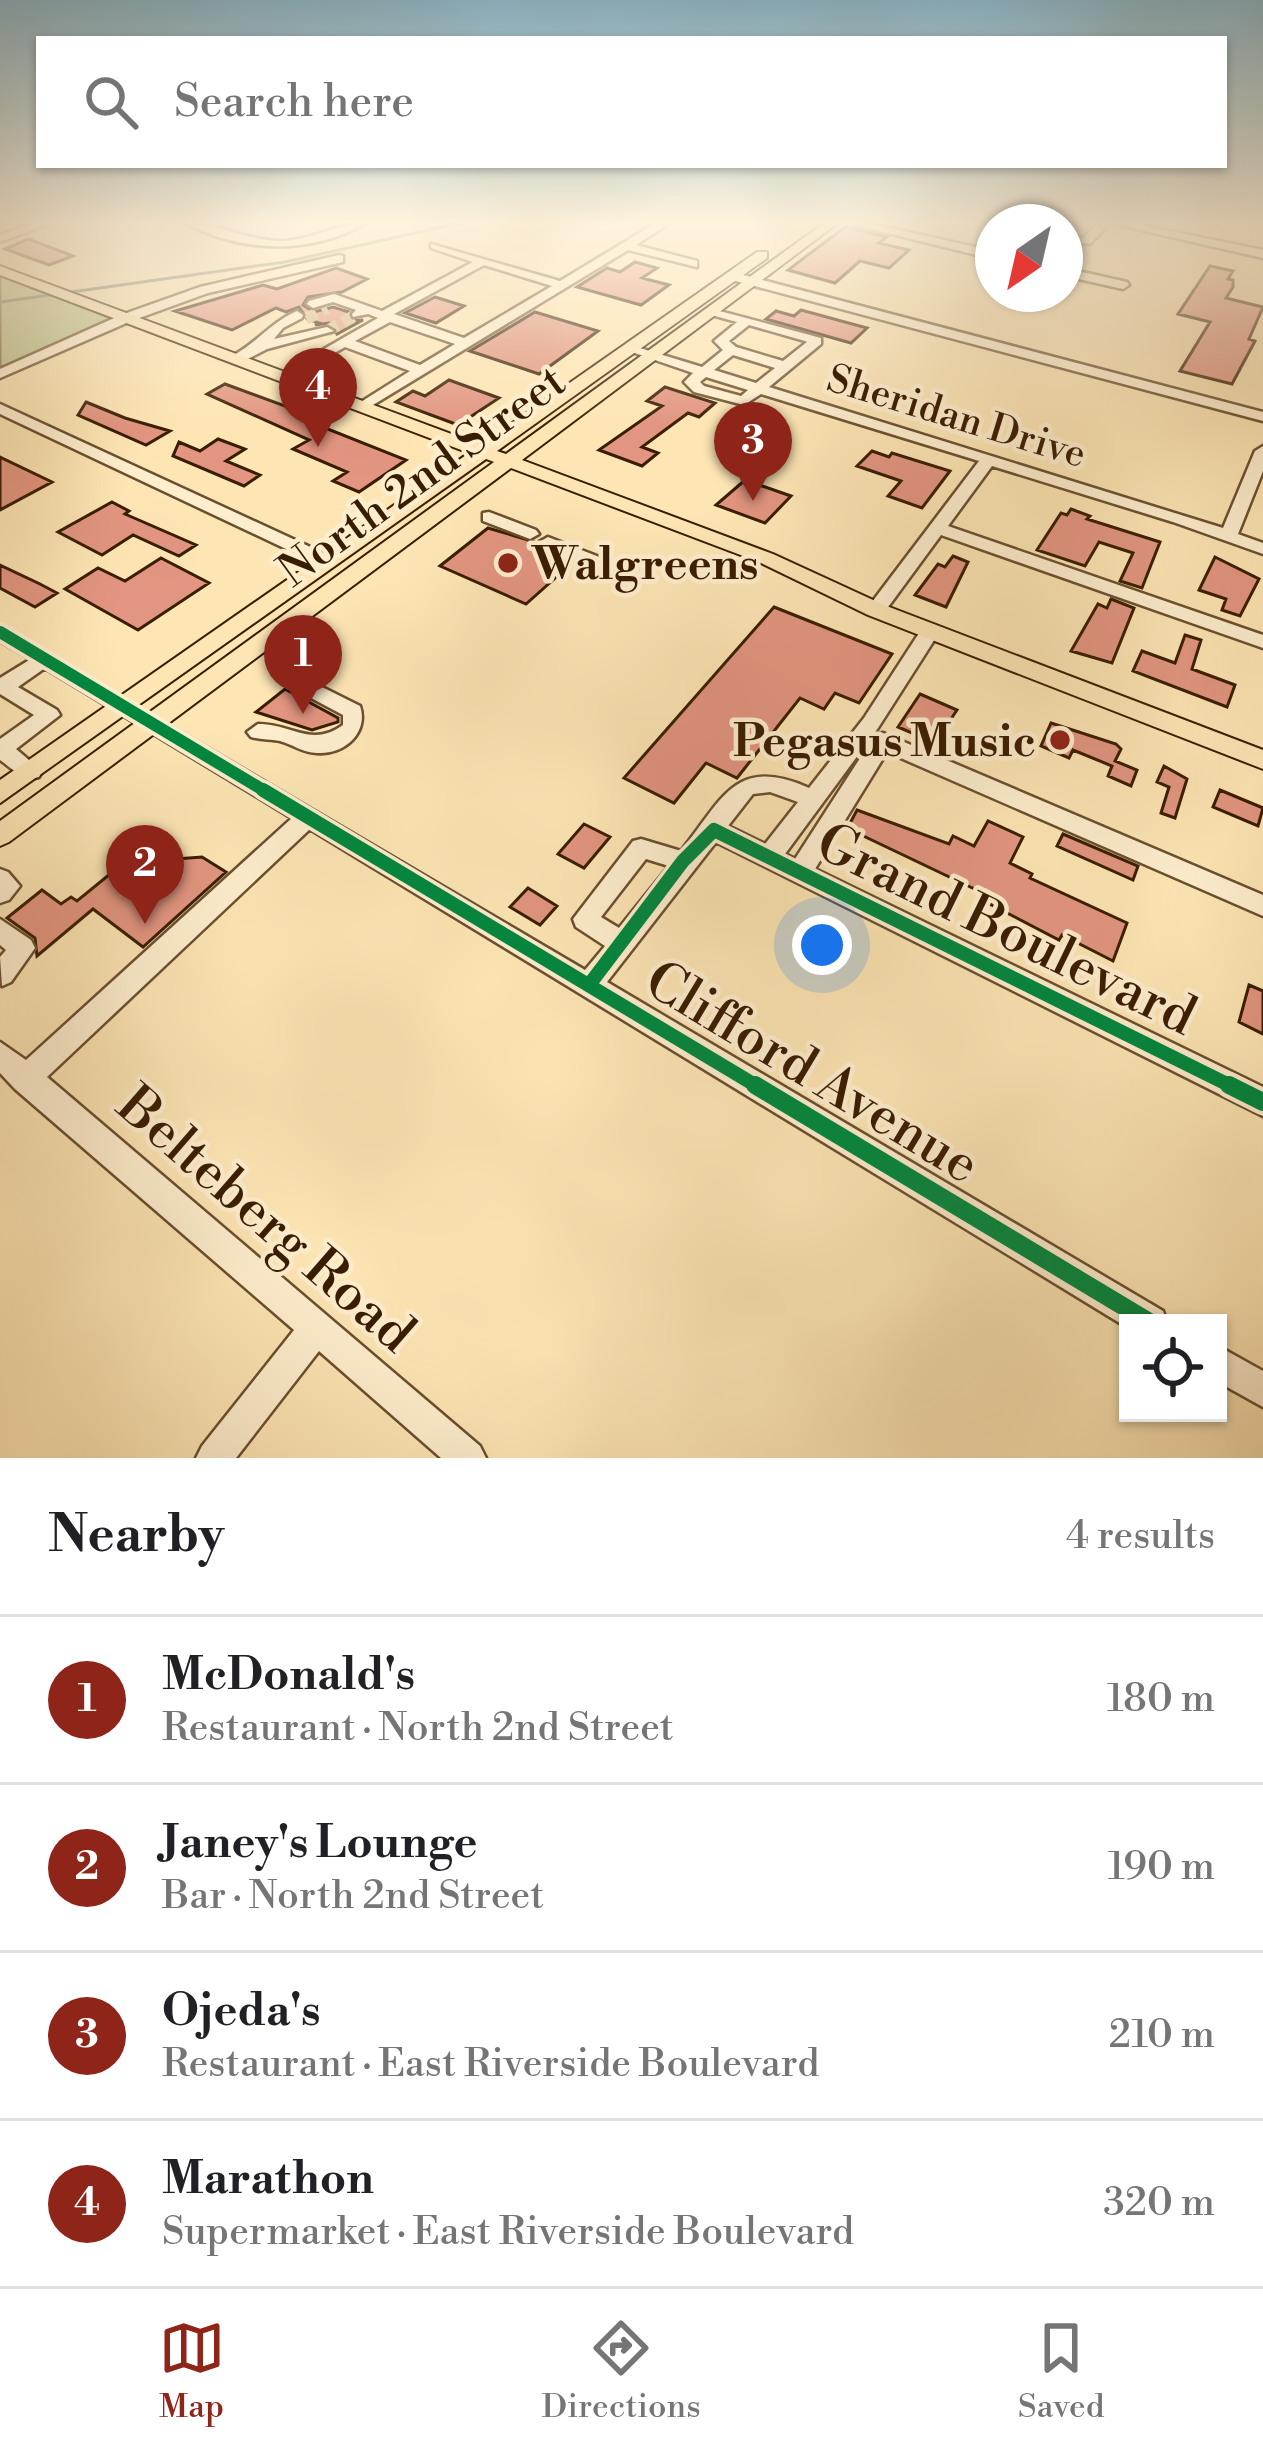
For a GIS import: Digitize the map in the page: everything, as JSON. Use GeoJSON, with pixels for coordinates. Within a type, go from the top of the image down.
{"type":"FeatureCollection","features":[{"type":"Feature","properties":{"kind":"main road"},"geometry":{"type":"LineString","coordinates":[[53,291],[766,558],[876,610],[1263,760]]}},
{"type":"Feature","properties":{"kind":"main road","name":"North 2nd Street"},"geometry":{"type":"LineString","coordinates":[[0,793],[711,291]]}},
{"type":"Feature","properties":{"kind":"main road","name":"North 2nd Street"},"geometry":{"type":"LineString","coordinates":[[0,835],[741,291]]}},
{"type":"Feature","properties":{"kind":"main road"},"geometry":{"type":"LineString","coordinates":[[268,602],[298,617]]}},
{"type":"Feature","properties":{"kind":"street"},"geometry":{"type":"LineString","coordinates":[[0,374],[125,318],[200,291]]}},
{"type":"Feature","properties":{"kind":"street"},"geometry":{"type":"LineString","coordinates":[[284,376],[430,291]]}},
{"type":"Feature","properties":{"kind":"street"},"geometry":{"type":"LineString","coordinates":[[362,405],[552,291]]}},
{"type":"Feature","properties":{"kind":"street"},"geometry":{"type":"LineString","coordinates":[[787,291],[1263,417]]}},
{"type":"Feature","properties":{"kind":"street"},"geometry":{"type":"LineString","coordinates":[[270,342],[275,328],[327,311],[386,316],[466,343]]}},
{"type":"Feature","properties":{"kind":"street"},"geometry":{"type":"LineString","coordinates":[[237,359],[327,311]]}},
{"type":"Feature","properties":{"kind":"street"},"geometry":{"type":"LineString","coordinates":[[713,311],[816,341],[762,389]]}},
{"type":"Feature","properties":{"kind":"street"},"geometry":{"type":"LineString","coordinates":[[746,321],[721,341],[731,350],[787,367]]}},
{"type":"Feature","properties":{"kind":"street"},"geometry":{"type":"LineString","coordinates":[[344,342],[421,370]]}},
{"type":"Feature","properties":{"kind":"street"},"geometry":{"type":"LineString","coordinates":[[630,349],[703,371],[731,350]]}},
{"type":"Feature","properties":{"kind":"street","name":"Sheridan Drive"},"geometry":{"type":"LineString","coordinates":[[703,371],[691,382],[694,386],[735,400],[749,400],[762,389],[989,458],[1263,550]]}},
{"type":"Feature","properties":{"kind":"street"},"geometry":{"type":"LineString","coordinates":[[0,408],[326,561]]}},
{"type":"Feature","properties":{"kind":"street"},"geometry":{"type":"LineString","coordinates":[[1229,536],[1263,451]]}},
{"type":"Feature","properties":{"kind":"street"},"geometry":{"type":"LineString","coordinates":[[876,610],[989,458]]}},
{"type":"Feature","properties":{"kind":"street"},"geometry":{"type":"LineString","coordinates":[[489,517],[619,572]]}},
{"type":"Feature","properties":{"kind":"street"},"geometry":{"type":"LineString","coordinates":[[938,528],[1263,642]]}},
{"type":"Feature","properties":{"kind":"street"},"geometry":{"type":"LineString","coordinates":[[769,857],[810,797],[871,723],[930,631]]}},
{"type":"Feature","properties":{"kind":"street","name":"Clifford Avenue"},"geometry":{"type":"LineString","coordinates":[[0,632],[1136,1314]]}},
{"type":"Feature","properties":{"kind":"street"},"geometry":{"type":"LineString","coordinates":[[31,771],[0,749],[50,715],[5,694],[45,659]]}},
{"type":"Feature","properties":{"kind":"street"},"geometry":{"type":"LineString","coordinates":[[258,732],[279,730],[318,748],[335,745],[353,728],[353,711],[290,678]]}},
{"type":"Feature","properties":{"kind":"street"},"geometry":{"type":"LineString","coordinates":[[800,872],[884,742],[1263,906]]}},
{"type":"Feature","properties":{"kind":"street"},"geometry":{"type":"LineString","coordinates":[[589,986],[745,788],[758,781],[810,797]]}},
{"type":"Feature","properties":{"kind":"street"},"geometry":{"type":"LineString","coordinates":[[25,1078],[309,817]]}},
{"type":"Feature","properties":{"kind":"street","name":"Grand Boulevard"},"geometry":{"type":"LineString","coordinates":[[715,830],[1263,1102]]}},
{"type":"Feature","properties":{"kind":"street"},"geometry":{"type":"LineString","coordinates":[[621,943],[585,920],[641,848],[683,861]]}},
{"type":"Feature","properties":{"kind":"street"},"geometry":{"type":"LineString","coordinates":[[0,879],[8,886],[0,893]]}},
{"type":"Feature","properties":{"kind":"street"},"geometry":{"type":"LineString","coordinates":[[0,930],[22,948],[1,974]]}},
{"type":"Feature","properties":{"kind":"street","name":"Belteberg Road"},"geometry":{"type":"LineString","coordinates":[[0,1055],[468,1458]]}},
{"type":"Feature","properties":{"kind":"street"},"geometry":{"type":"LineString","coordinates":[[214,1458],[317,1327]]}},
{"type":"Feature","properties":{"kind":"street"},"geometry":{"type":"LineString","coordinates":[[1227,1368],[1263,1390]]}},
{"type":"Feature","properties":{"kind":"green space"},"geometry":{"type":"Polygon","coordinates":[[[0,291],[55,291],[126,318],[0,374],[0,291]]]}},
{"type":"Feature","properties":{"kind":"building"},"geometry":{"type":"Polygon","coordinates":[[[243,291],[344,291],[308,297],[303,305],[314,312],[333,307],[349,312],[351,321],[363,320],[337,334],[329,323],[315,325],[319,323],[307,319],[299,307],[286,312],[276,308],[232,330],[175,311],[243,291]]]}},
{"type":"Feature","properties":{"kind":"building"},"geometry":{"type":"Polygon","coordinates":[[[591,291],[661,291],[641,305],[591,291]]]}},
{"type":"Feature","properties":{"kind":"building"},"geometry":{"type":"Polygon","coordinates":[[[1193,291],[1230,291],[1226,298],[1263,307],[1249,339],[1255,341],[1232,384],[1180,371],[1210,322],[1178,314],[1193,291]]]}},
{"type":"Feature","properties":{"kind":"building"},"geometry":{"type":"Polygon","coordinates":[[[435,297],[464,306],[436,323],[405,313],[435,297]]]}},
{"type":"Feature","properties":{"kind":"building"},"geometry":{"type":"Polygon","coordinates":[[[801,310],[867,328],[851,343],[766,319],[776,311],[794,316],[801,310]]]}},
{"type":"Feature","properties":{"kind":"building"},"geometry":{"type":"Polygon","coordinates":[[[535,312],[598,331],[539,374],[470,351],[535,312]]]}},
{"type":"Feature","properties":{"kind":"building"},"geometry":{"type":"Polygon","coordinates":[[[449,380],[499,398],[458,425],[396,402],[413,391],[425,396],[449,380]]]}},
{"type":"Feature","properties":{"kind":"building"},"geometry":{"type":"Polygon","coordinates":[[[225,384],[307,414],[300,418],[406,460],[359,492],[333,481],[347,472],[293,449],[309,440],[207,394],[225,384]]]}},
{"type":"Feature","properties":{"kind":"building"},"geometry":{"type":"Polygon","coordinates":[[[665,387],[715,403],[699,417],[688,413],[642,447],[658,453],[642,466],[599,450],[662,406],[647,401],[665,387]]]}},
{"type":"Feature","properties":{"kind":"building"},"geometry":{"type":"Polygon","coordinates":[[[86,402],[170,431],[146,445],[78,415],[86,402]]]}},
{"type":"Feature","properties":{"kind":"building"},"geometry":{"type":"Polygon","coordinates":[[[218,439],[245,449],[226,461],[260,475],[244,486],[173,456],[179,442],[200,451],[218,439]]]}},
{"type":"Feature","properties":{"kind":"building"},"geometry":{"type":"Polygon","coordinates":[[[872,451],[950,471],[922,508],[888,496],[901,481],[857,466],[872,451]]]}},
{"type":"Feature","properties":{"kind":"building"},"geometry":{"type":"Polygon","coordinates":[[[0,457],[52,482],[0,510],[0,457]]]}},
{"type":"Feature","properties":{"kind":"building"},"geometry":{"type":"Polygon","coordinates":[[[745,480],[791,496],[765,523],[716,505],[745,480]]]}},
{"type":"Feature","properties":{"kind":"building"},"geometry":{"type":"Polygon","coordinates":[[[112,502],[129,511],[125,514],[196,545],[179,556],[133,535],[102,555],[58,532],[112,502]]]}},
{"type":"Feature","properties":{"kind":"building"},"geometry":{"type":"Polygon","coordinates":[[[1071,509],[1090,516],[1087,519],[1160,542],[1142,588],[1120,581],[1133,553],[1099,542],[1085,566],[1037,550],[1061,513],[1067,515],[1071,509]]]}},
{"type":"Feature","properties":{"kind":"building","name":"Walgreens"},"geometry":{"type":"Polygon","coordinates":[[[488,528],[535,542],[540,550],[572,563],[526,604],[440,566],[488,528]]]}},
{"type":"Feature","properties":{"kind":"building"},"geometry":{"type":"Polygon","coordinates":[[[953,556],[968,562],[946,607],[915,595],[938,564],[945,567],[953,556]]]}},
{"type":"Feature","properties":{"kind":"building"},"geometry":{"type":"Polygon","coordinates":[[[1215,557],[1259,579],[1240,616],[1222,610],[1226,599],[1199,590],[1215,557]]]}},
{"type":"Feature","properties":{"kind":"building"},"geometry":{"type":"Polygon","coordinates":[[[161,558],[209,583],[138,630],[65,589],[98,568],[125,581],[161,558]]]}},
{"type":"Feature","properties":{"kind":"building"},"geometry":{"type":"Polygon","coordinates":[[[0,565],[57,593],[35,607],[0,588],[0,565]]]}},
{"type":"Feature","properties":{"kind":"building"},"geometry":{"type":"Polygon","coordinates":[[[1111,599],[1134,608],[1112,663],[1071,651],[1098,604],[1107,608],[1111,599]]]}},
{"type":"Feature","properties":{"kind":"building"},"geometry":{"type":"Polygon","coordinates":[[[774,607],[892,654],[859,703],[835,693],[824,709],[800,698],[737,778],[706,763],[674,803],[624,778],[774,607]]]}},
{"type":"Feature","properties":{"kind":"building"},"geometry":{"type":"Polygon","coordinates":[[[1185,635],[1201,640],[1192,669],[1235,685],[1227,707],[1133,671],[1142,651],[1175,663],[1185,635]]]}},
{"type":"Feature","properties":{"kind":"building"},"geometry":{"type":"Polygon","coordinates":[[[285,689],[338,722],[312,730],[256,712],[285,689]]]}},
{"type":"Feature","properties":{"kind":"building"},"geometry":{"type":"Polygon","coordinates":[[[920,694],[957,710],[935,743],[898,727],[920,694]]]}},
{"type":"Feature","properties":{"kind":"building"},"geometry":{"type":"Polygon","coordinates":[[[1051,723],[1116,744],[1121,749],[1115,761],[1137,770],[1131,786],[1108,776],[1112,766],[1073,750],[1069,758],[1041,746],[1051,723]]]}},
{"type":"Feature","properties":{"kind":"building"},"geometry":{"type":"Polygon","coordinates":[[[1164,766],[1187,779],[1175,818],[1161,813],[1169,787],[1157,782],[1164,766]]]}},
{"type":"Feature","properties":{"kind":"building"},"geometry":{"type":"Polygon","coordinates":[[[1220,790],[1263,808],[1258,826],[1213,807],[1220,790]]]}},
{"type":"Feature","properties":{"kind":"building"},"geometry":{"type":"Polygon","coordinates":[[[857,810],[949,844],[953,836],[974,846],[988,821],[1023,837],[1010,863],[1032,874],[1030,878],[1127,923],[1113,961],[1062,935],[1059,940],[986,902],[989,896],[855,832],[848,827],[857,810]]]}},
{"type":"Feature","properties":{"kind":"building"},"geometry":{"type":"Polygon","coordinates":[[[584,824],[610,837],[584,868],[558,854],[584,824]]]}},
{"type":"Feature","properties":{"kind":"building"},"geometry":{"type":"Polygon","coordinates":[[[1063,834],[1138,866],[1133,880],[1057,846],[1063,834]]]}},
{"type":"Feature","properties":{"kind":"building"},"geometry":{"type":"Polygon","coordinates":[[[162,848],[176,859],[202,857],[226,872],[143,947],[93,909],[37,956],[35,938],[7,918],[42,890],[61,904],[71,897],[77,901],[115,870],[139,866],[162,848]]]}},
{"type":"Feature","properties":{"kind":"building"},"geometry":{"type":"Polygon","coordinates":[[[528,888],[557,906],[540,925],[510,907],[528,888]]]}},
{"type":"Feature","properties":{"kind":"building"},"geometry":{"type":"Polygon","coordinates":[[[1249,985],[1263,991],[1263,1034],[1239,1022],[1249,985]]]}},
{"type":"Feature","properties":{"kind":"waterway"},"geometry":{"type":"LineString","coordinates":[[0,302],[78,291]]}},
{"type":"Feature","properties":{"kind":"tunnel"},"geometry":{"type":"LineString","coordinates":[[306,319],[327,308]]}},
{"type":"Feature","properties":{"kind":"tunnel"},"geometry":{"type":"LineString","coordinates":[[327,331],[358,314]]}},
{"type":"Feature","properties":{"kind":"cycle path"},"geometry":{"type":"LineString","coordinates":[[0,632],[1136,1314]]}},
{"type":"Feature","properties":{"kind":"cycle path"},"geometry":{"type":"LineString","coordinates":[[589,985],[683,861],[714,830],[1263,1102]]}},
{"type":"Feature","properties":{"kind":"place","name":"Marathon"},"geometry":{"type":"Point","coordinates":[318,447]}},
{"type":"Feature","properties":{"kind":"place","name":"Ojeda's"},"geometry":{"type":"Point","coordinates":[753,501]}},
{"type":"Feature","properties":{"kind":"place","name":"Walgreens"},"geometry":{"type":"Point","coordinates":[508,563]}},
{"type":"Feature","properties":{"kind":"place","name":"McDonald's"},"geometry":{"type":"Point","coordinates":[303,714]}},
{"type":"Feature","properties":{"kind":"place","name":"Pegasus Music"},"geometry":{"type":"Point","coordinates":[1060,740]}},
{"type":"Feature","properties":{"kind":"place","name":"Janey's Lounge"},"geometry":{"type":"Point","coordinates":[145,924]}}]}
